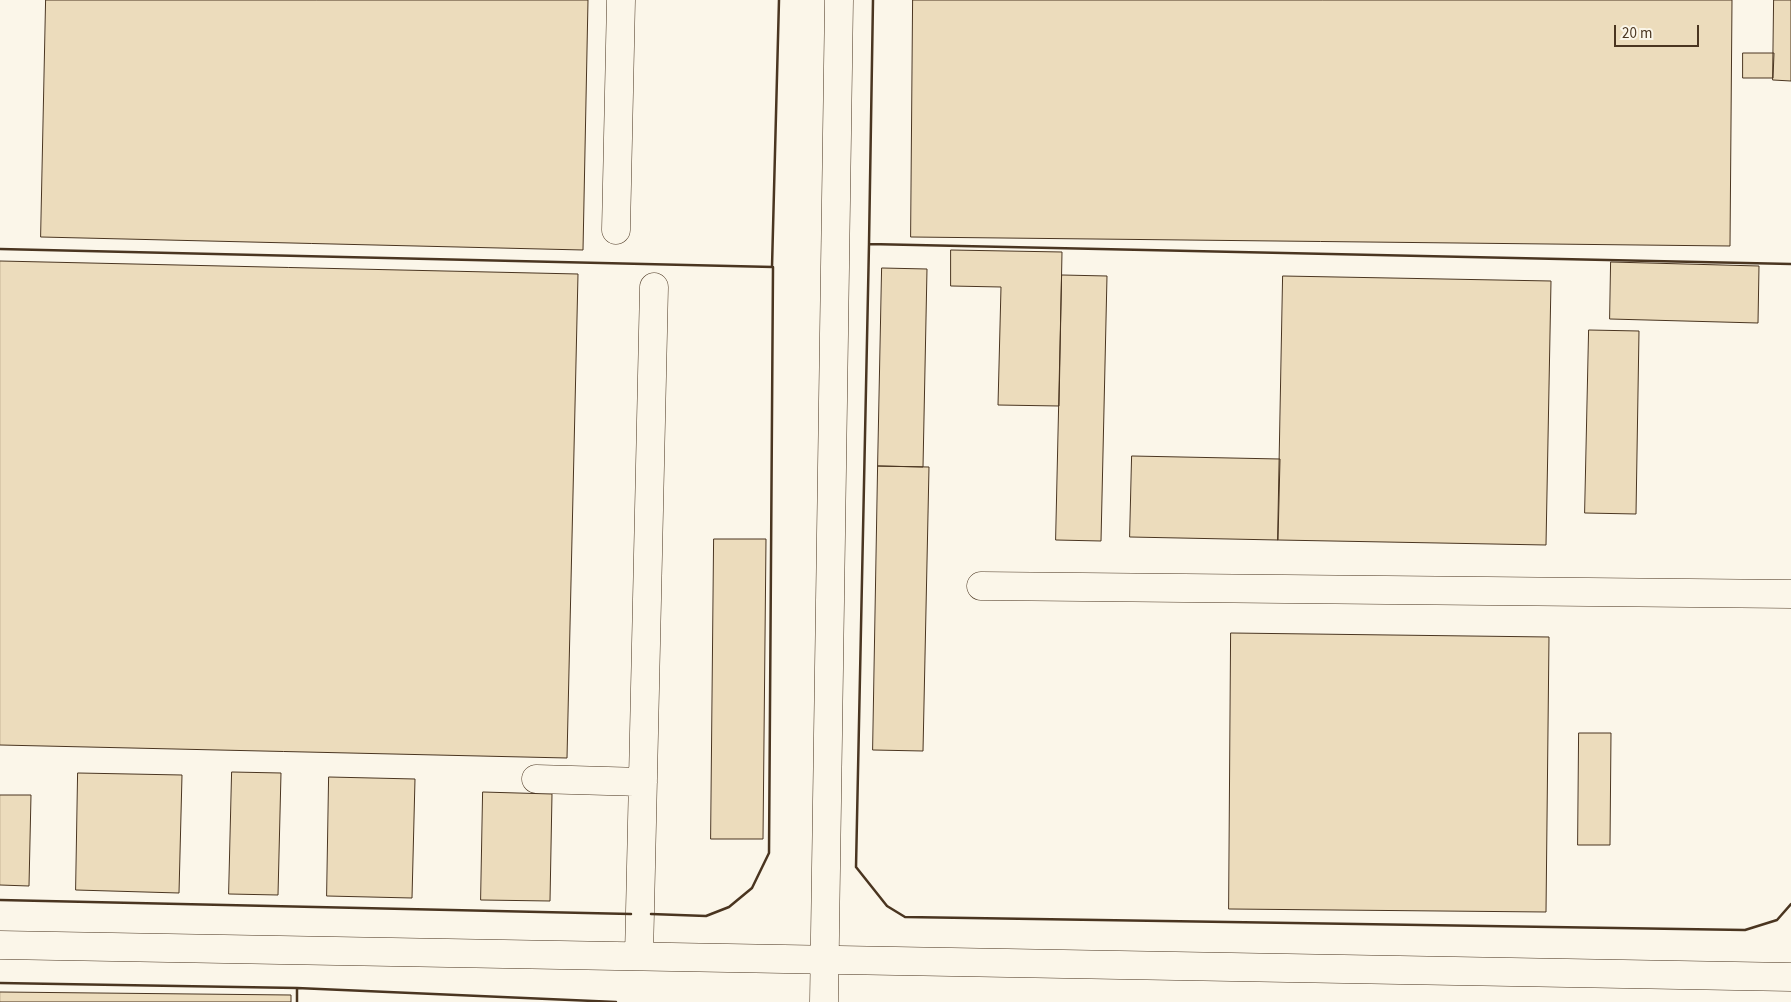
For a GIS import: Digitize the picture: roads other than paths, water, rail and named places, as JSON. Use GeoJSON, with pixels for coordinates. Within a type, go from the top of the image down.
{"type":"FeatureCollection","features":[{"type":"Feature","properties":{"kind":"street"},"geometry":{"type":"LineString","coordinates":[[616,230],[621,0]]}},
{"type":"Feature","properties":{"kind":"street"},"geometry":{"type":"LineString","coordinates":[[824,1002],[839,0]]}},
{"type":"Feature","properties":{"kind":"street"},"geometry":{"type":"LineString","coordinates":[[639,956],[654,287]]}},
{"type":"Feature","properties":{"kind":"street"},"geometry":{"type":"LineString","coordinates":[[981,586],[1791,594]]}},
{"type":"Feature","properties":{"kind":"street"},"geometry":{"type":"LineString","coordinates":[[536,779],[643,782]]}},
{"type":"Feature","properties":{"kind":"street"},"geometry":{"type":"LineString","coordinates":[[0,945],[1791,977]]}}]}
